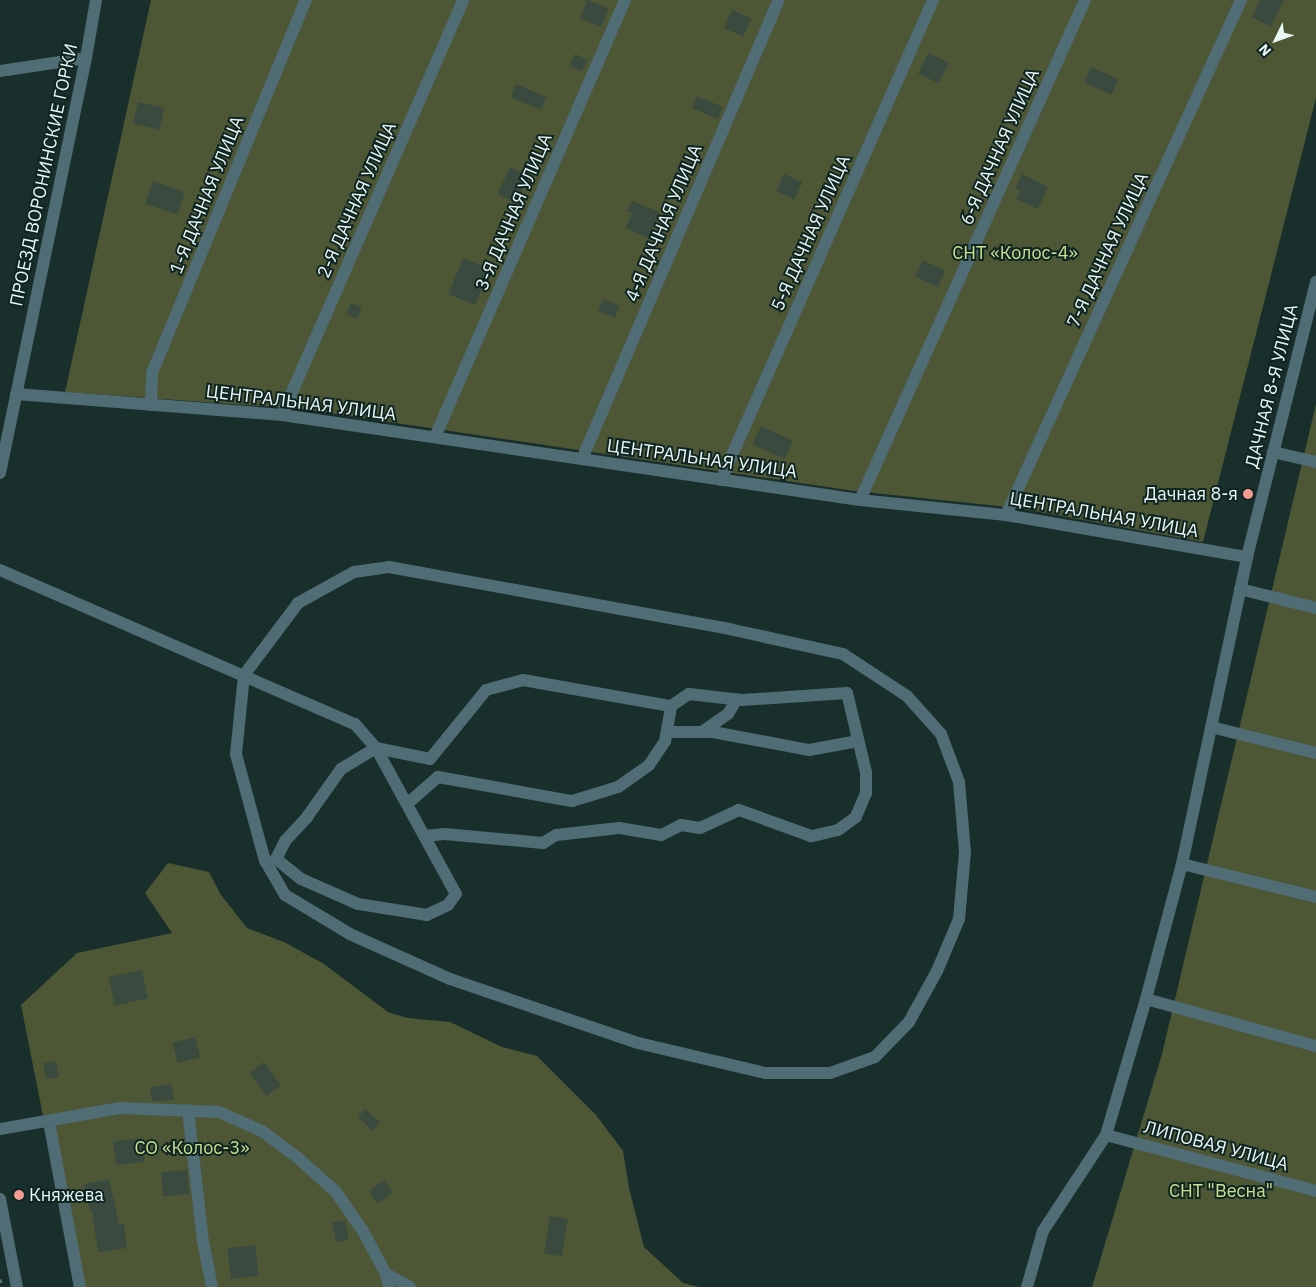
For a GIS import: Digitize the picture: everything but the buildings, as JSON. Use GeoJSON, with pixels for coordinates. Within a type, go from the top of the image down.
{"type":"FeatureCollection","features":[{"type":"Feature","properties":{"kind":"street","name":"ПРОЕЗД ВОРОНИНСКИЕ ГОРКИ"},"geometry":{"type":"LineString","coordinates":[[0,473],[86,58],[96,0]]}},
{"type":"Feature","properties":{"kind":"street","name":"1-Я ДАЧНАЯ УЛИЦА"},"geometry":{"type":"LineString","coordinates":[[151,405],[152,373],[306,0]]}},
{"type":"Feature","properties":{"kind":"street","name":"2-Я ДАЧНАЯ УЛИЦА"},"geometry":{"type":"LineString","coordinates":[[282,415],[464,0]]}},
{"type":"Feature","properties":{"kind":"street","name":"3-Я ДАЧНАЯ УЛИЦА"},"geometry":{"type":"LineString","coordinates":[[435,437],[625,0]]}},
{"type":"Feature","properties":{"kind":"street","name":"4-Я ДАЧНАЯ УЛИЦА"},"geometry":{"type":"LineString","coordinates":[[582,459],[779,0]]}},
{"type":"Feature","properties":{"kind":"street","name":"5-Я ДАЧНАЯ УЛИЦА"},"geometry":{"type":"LineString","coordinates":[[721,480],[933,0]]}},
{"type":"Feature","properties":{"kind":"street","name":"6-Я ДАЧНАЯ УЛИЦА"},"geometry":{"type":"LineString","coordinates":[[860,500],[1085,0]]}},
{"type":"Feature","properties":{"kind":"street","name":"7-Я ДАЧНАЯ УЛИЦА"},"geometry":{"type":"LineString","coordinates":[[1006,515],[1242,0]]}},
{"type":"Feature","properties":{"kind":"street"},"geometry":{"type":"LineString","coordinates":[[0,71],[86,58]]}},
{"type":"Feature","properties":{"kind":"street","name":"ДАЧНАЯ 8-Я УЛИЦА"},"geometry":{"type":"LineString","coordinates":[[1026,1287],[1044,1231],[1106,1135],[1146,999],[1182,864],[1247,557],[1273,452],[1312,315],[1316,282]]}},
{"type":"Feature","properties":{"kind":"street","name":"ЦЕНТРАЛЬНАЯ УЛИЦА"},"geometry":{"type":"LineString","coordinates":[[16,394],[282,415],[860,500],[1006,515],[1247,557]]}},
{"type":"Feature","properties":{"kind":"street"},"geometry":{"type":"LineString","coordinates":[[1273,452],[1316,462]]}},
{"type":"Feature","properties":{"kind":"street"},"geometry":{"type":"LineString","coordinates":[[388,567],[729,629],[842,654],[907,696],[941,734],[959,782],[966,852],[959,919],[937,971],[909,1022],[875,1056],[830,1073],[765,1073],[638,1043],[450,979],[350,934],[285,895],[270,860],[236,754],[244,675],[298,603],[354,572],[388,567]]}},
{"type":"Feature","properties":{"kind":"street"},"geometry":{"type":"LineString","coordinates":[[0,570],[354,724],[376,748],[456,894],[448,905],[427,915],[358,904],[302,879],[270,860]]}},
{"type":"Feature","properties":{"kind":"street"},"geometry":{"type":"LineString","coordinates":[[1240,589],[1316,608]]}},
{"type":"Feature","properties":{"kind":"street"},"geometry":{"type":"LineString","coordinates":[[270,860],[307,817],[341,769],[376,748],[430,759],[486,690],[523,680],[671,706],[689,694],[737,699],[846,693],[866,772],[866,793],[856,817],[838,830],[811,836],[739,810],[700,828],[680,825],[660,835],[619,828],[556,836],[543,843],[444,834],[425,836]]}},
{"type":"Feature","properties":{"kind":"street"},"geometry":{"type":"LineString","coordinates":[[702,732],[728,714],[737,699]]}},
{"type":"Feature","properties":{"kind":"street"},"geometry":{"type":"LineString","coordinates":[[408,804],[438,777],[572,800],[618,787],[649,765],[665,741],[671,706]]}},
{"type":"Feature","properties":{"kind":"street"},"geometry":{"type":"LineString","coordinates":[[1211,727],[1316,753]]}},
{"type":"Feature","properties":{"kind":"street"},"geometry":{"type":"LineString","coordinates":[[666,732],[713,732],[809,750],[858,741]]}},
{"type":"Feature","properties":{"kind":"street"},"geometry":{"type":"LineString","coordinates":[[1182,864],[1316,897]]}},
{"type":"Feature","properties":{"kind":"street"},"geometry":{"type":"LineString","coordinates":[[1146,999],[1316,1046]]}},
{"type":"Feature","properties":{"kind":"street"},"geometry":{"type":"LineString","coordinates":[[0,1129],[49,1122],[120,1108],[219,1112],[262,1131],[298,1158],[336,1192],[363,1232],[386,1274],[389,1287]]}},
{"type":"Feature","properties":{"kind":"street"},"geometry":{"type":"LineString","coordinates":[[188,1110],[204,1241],[212,1287]]}},
{"type":"Feature","properties":{"kind":"street"},"geometry":{"type":"LineString","coordinates":[[49,1122],[80,1287]]}},
{"type":"Feature","properties":{"kind":"street","name":"ЛИПОВАЯ УЛИЦА"},"geometry":{"type":"LineString","coordinates":[[1106,1135],[1316,1191]]}},
{"type":"Feature","properties":{"kind":"street"},"geometry":{"type":"LineString","coordinates":[[0,1199],[18,1287]]}},
{"type":"Feature","properties":{"kind":"street"},"geometry":{"type":"LineString","coordinates":[[386,1274],[410,1287]]}},
{"type":"Feature","properties":{"kind":"path"},"geometry":{"type":"LineString","coordinates":[[0,1279],[2,1287]]}},
{"type":"Feature","properties":{"kind":"green space","name":"СНТ «Колос-4»"},"geometry":{"type":"Polygon","coordinates":[[[151,0],[1316,0],[1316,98],[1203,542],[1018,508],[854,491],[302,409],[65,392],[151,0]]]}},
{"type":"Feature","properties":{"kind":"green space","name":"СНТ \"Весна\""},"geometry":{"type":"Polygon","coordinates":[[[1316,404],[1316,1287],[1092,1287],[1162,1054],[1316,404]]]}},
{"type":"Feature","properties":{"kind":"green space","name":"СО «Колос-3»"},"geometry":{"type":"Polygon","coordinates":[[[168,863],[209,872],[221,895],[247,928],[284,942],[324,964],[388,1012],[407,1018],[450,1022],[502,1047],[537,1056],[596,1115],[623,1151],[629,1188],[644,1247],[683,1283],[699,1287],[77,1287],[21,1005],[77,953],[172,933],[145,893],[168,863]]]}},
{"type":"Feature","properties":{"kind":"place","name":"Дачная 8-я"},"geometry":{"type":"Point","coordinates":[1248,494]}},
{"type":"Feature","properties":{"kind":"place","name":"Княжева"},"geometry":{"type":"Point","coordinates":[19,1195]}}]}
